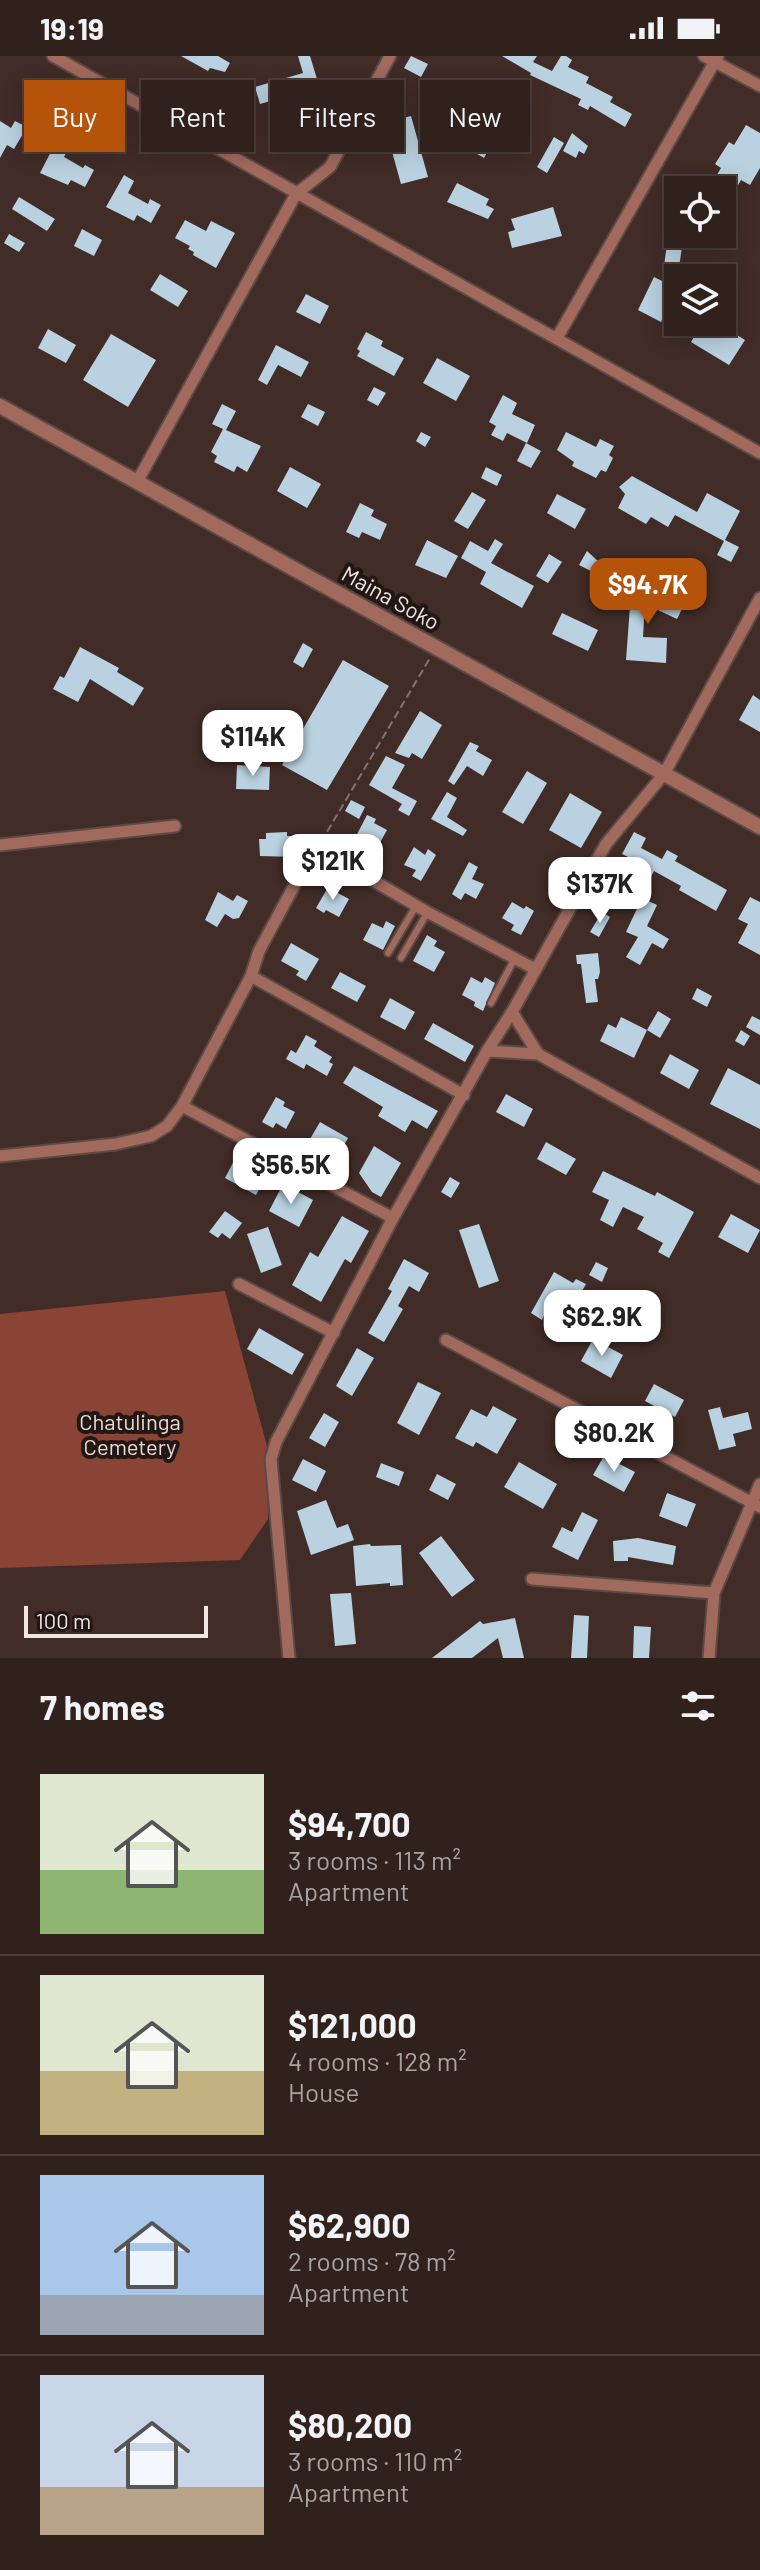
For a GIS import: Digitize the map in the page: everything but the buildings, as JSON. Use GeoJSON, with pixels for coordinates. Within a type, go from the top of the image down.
{"type":"FeatureCollection","features":[{"type":"Feature","properties":{"kind":"street"},"geometry":{"type":"LineString","coordinates":[[53,56],[760,453]]}},
{"type":"Feature","properties":{"kind":"street"},"geometry":{"type":"LineString","coordinates":[[137,482],[296,194],[330,167],[390,56]]}},
{"type":"Feature","properties":{"kind":"street"},"geometry":{"type":"LineString","coordinates":[[557,338],[712,58],[760,86]]}},
{"type":"Feature","properties":{"kind":"street","name":"Maina Soko"},"geometry":{"type":"LineString","coordinates":[[0,406],[760,827]]}},
{"type":"Feature","properties":{"kind":"street"},"geometry":{"type":"LineString","coordinates":[[289,1658],[271,1459],[276,1442],[393,1218],[487,1051],[606,844],[664,774],[760,598]]}},
{"type":"Feature","properties":{"kind":"street"},"geometry":{"type":"LineString","coordinates":[[0,845],[175,826]]}},
{"type":"Feature","properties":{"kind":"street"},"geometry":{"type":"LineString","coordinates":[[0,1156],[116,1144],[151,1136],[167,1126],[182,1106],[251,976],[271,927],[315,853],[326,853],[535,969]]}},
{"type":"Feature","properties":{"kind":"street"},"geometry":{"type":"LineString","coordinates":[[251,976],[464,1095]]}},
{"type":"Feature","properties":{"kind":"street"},"geometry":{"type":"LineString","coordinates":[[512,1012],[538,1054]]}},
{"type":"Feature","properties":{"kind":"street"},"geometry":{"type":"LineString","coordinates":[[487,1051],[538,1054],[760,1178]]}},
{"type":"Feature","properties":{"kind":"street"},"geometry":{"type":"LineString","coordinates":[[182,1106],[393,1218]]}},
{"type":"Feature","properties":{"kind":"street"},"geometry":{"type":"LineString","coordinates":[[239,1284],[334,1333]]}},
{"type":"Feature","properties":{"kind":"street"},"geometry":{"type":"LineString","coordinates":[[446,1340],[755,1505]]}},
{"type":"Feature","properties":{"kind":"street"},"geometry":{"type":"LineString","coordinates":[[709,1658],[714,1593],[755,1505],[760,1484]]}},
{"type":"Feature","properties":{"kind":"street"},"geometry":{"type":"LineString","coordinates":[[532,1579],[714,1593]]}},
{"type":"Feature","properties":{"kind":"lane"},"geometry":{"type":"LineString","coordinates":[[388,953],[422,909]]}},
{"type":"Feature","properties":{"kind":"lane"},"geometry":{"type":"LineString","coordinates":[[401,958],[422,909]]}},
{"type":"Feature","properties":{"kind":"lane"},"geometry":{"type":"LineString","coordinates":[[491,1003],[514,960]]}},
{"type":"Feature","properties":{"kind":"path"},"geometry":{"type":"LineString","coordinates":[[315,853],[436,647]]}},
{"type":"Feature","properties":{"kind":"green space","name":"Chatulinga Cemetery"},"geometry":{"type":"Polygon","coordinates":[[[225,1291],[267,1446],[268,1519],[240,1560],[0,1568],[0,1314],[225,1291]]]}}]}
